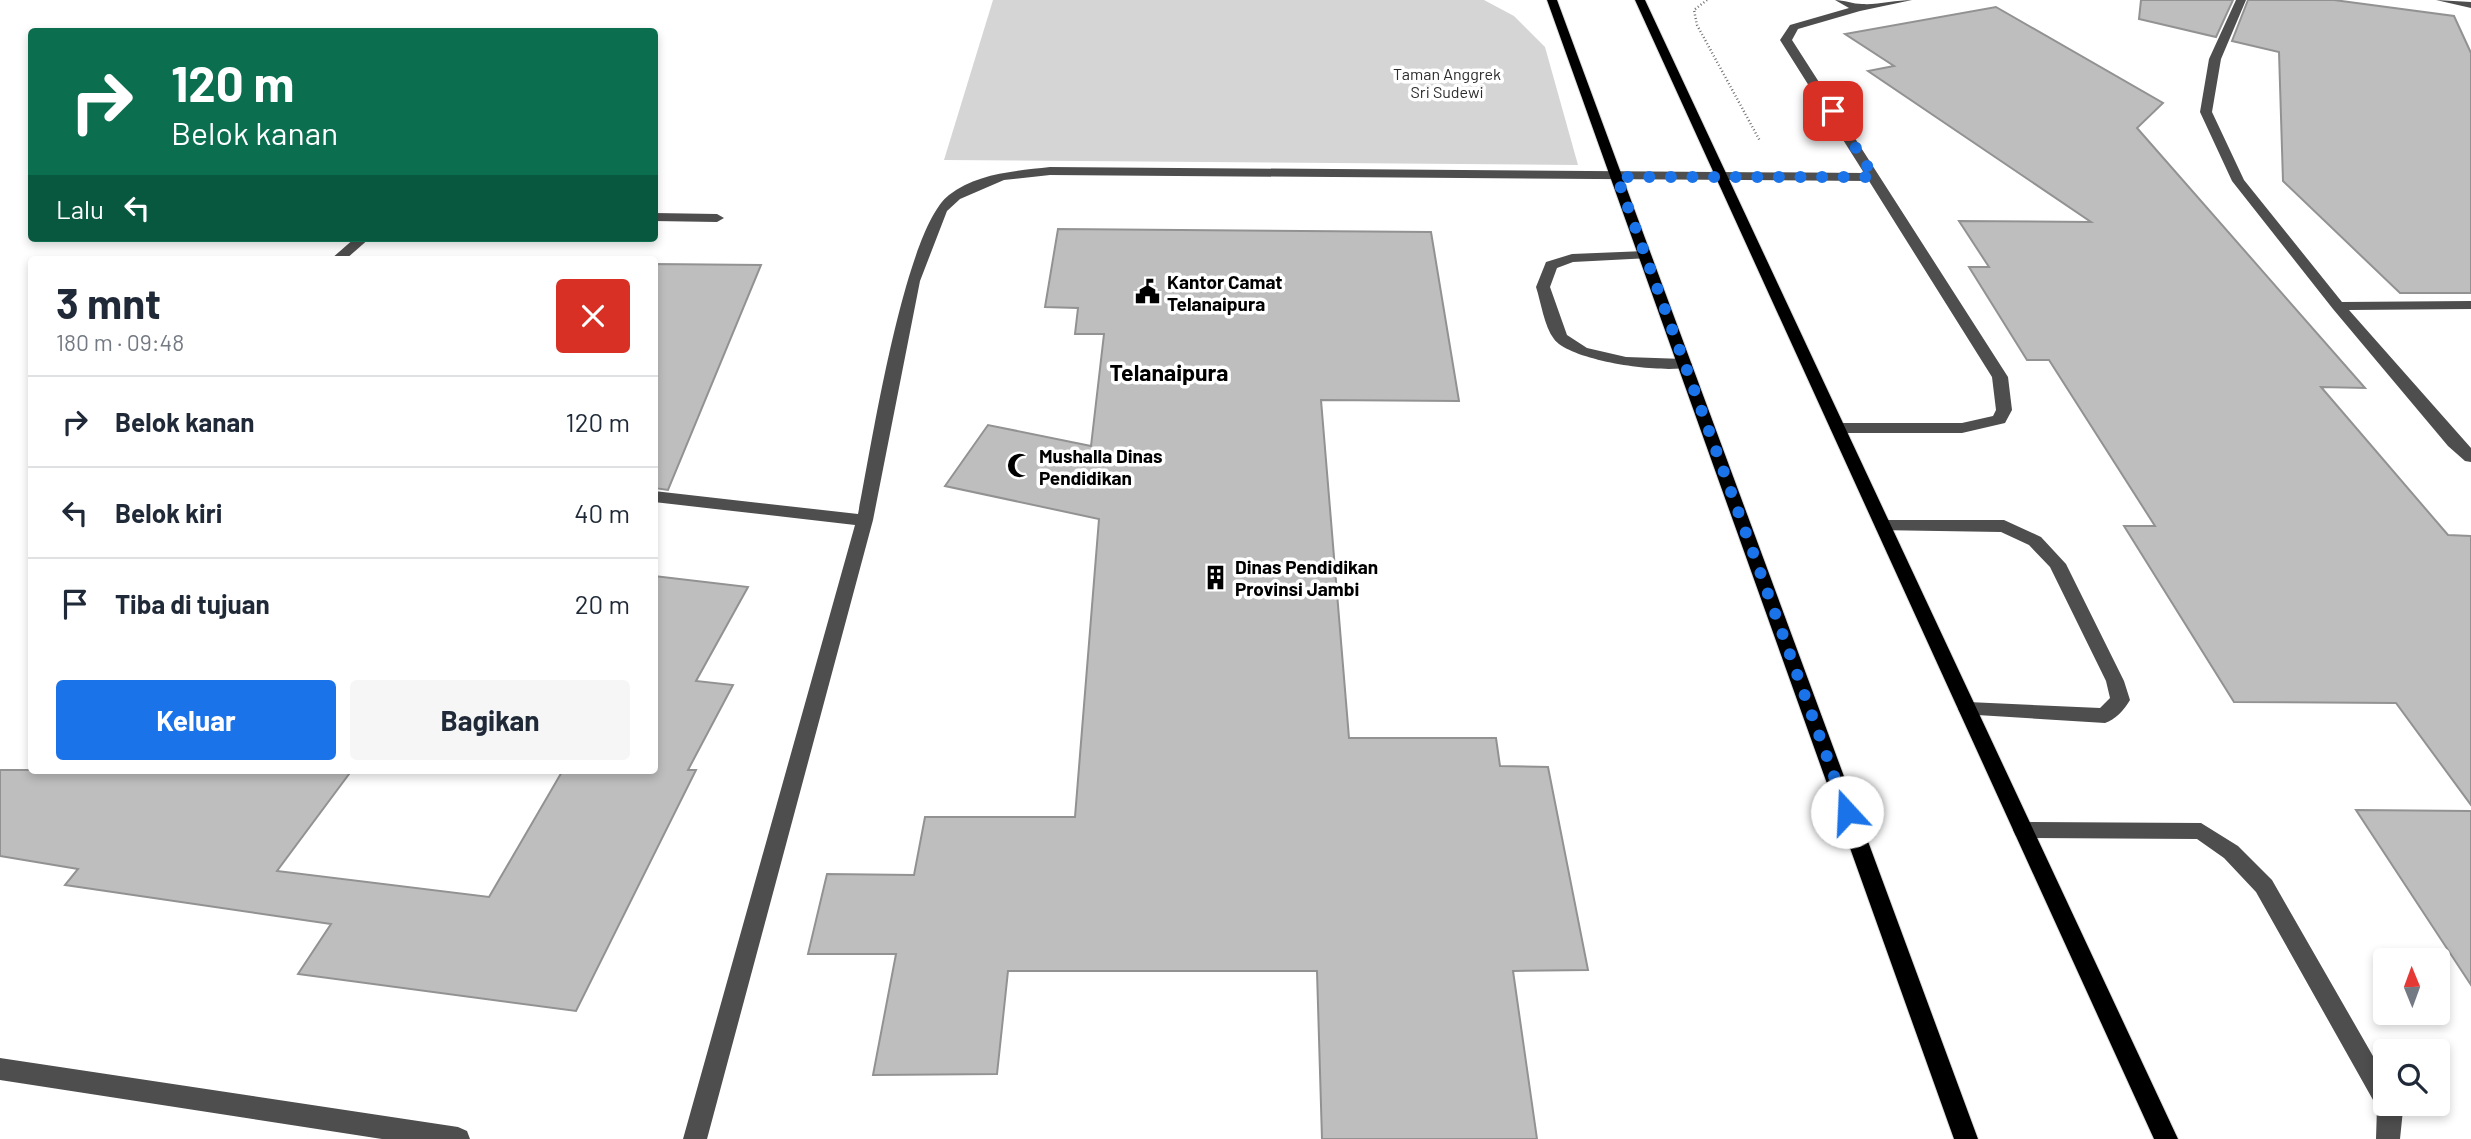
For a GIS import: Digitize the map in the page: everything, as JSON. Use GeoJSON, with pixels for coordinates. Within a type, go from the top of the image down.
{"type":"FeatureCollection","features":[{"type":"Feature","properties":{"kind":"main road"},"geometry":{"type":"LineString","coordinates":[[1552,0],[1966,1139]]}},
{"type":"Feature","properties":{"kind":"main road"},"geometry":{"type":"LineString","coordinates":[[1640,0],[2166,1139]]}},
{"type":"Feature","properties":{"kind":"street"},"geometry":{"type":"LineString","coordinates":[[1840,0],[1859,8]]}},
{"type":"Feature","properties":{"kind":"street"},"geometry":{"type":"LineString","coordinates":[[1838,428],[1962,428],[1999,420],[2004,410],[2000,377],[1786,40],[1794,27],[1859,8],[1907,0]]}},
{"type":"Feature","properties":{"kind":"street"},"geometry":{"type":"LineString","coordinates":[[2241,0],[2215,59],[2206,112],[2238,181],[2338,306],[2454,442],[2471,457]]}},
{"type":"Feature","properties":{"kind":"street"},"geometry":{"type":"LineString","coordinates":[[2441,0],[2471,5]]}},
{"type":"Feature","properties":{"kind":"street"},"geometry":{"type":"LineString","coordinates":[[695,1139],[865,520],[913,281],[941,209],[955,197],[983,182],[1003,176],[1050,172],[1874,177]]}},
{"type":"Feature","properties":{"kind":"street"},"geometry":{"type":"LineString","coordinates":[[658,217],[717,218]]}},
{"type":"Feature","properties":{"kind":"street"},"geometry":{"type":"LineString","coordinates":[[342,256],[358,242]]}},
{"type":"Feature","properties":{"kind":"street"},"geometry":{"type":"LineString","coordinates":[[1645,254],[1572,258],[1551,265],[1543,288],[1560,337],[1583,351],[1626,361],[1684,364]]}},
{"type":"Feature","properties":{"kind":"street"},"geometry":{"type":"LineString","coordinates":[[2338,306],[2471,305]]}},
{"type":"Feature","properties":{"kind":"street"},"geometry":{"type":"LineString","coordinates":[[658,496],[865,520]]}},
{"type":"Feature","properties":{"kind":"street"},"geometry":{"type":"LineString","coordinates":[[1883,526],[2004,526],[2035,541],[2057,564],[2115,681],[2120,700],[2105,716],[1968,709]]}},
{"type":"Feature","properties":{"kind":"street"},"geometry":{"type":"LineString","coordinates":[[2024,830],[2201,831],[2231,852],[2264,886],[2373,1078]]}},
{"type":"Feature","properties":{"kind":"street"},"geometry":{"type":"LineString","coordinates":[[0,1069],[458,1139]]}},
{"type":"Feature","properties":{"kind":"street"},"geometry":{"type":"LineString","coordinates":[[2388,1139],[2390,1116]]}},
{"type":"Feature","properties":{"kind":"path"},"geometry":{"type":"LineString","coordinates":[[1707,0],[1694,10],[1697,25],[1779,176]]}},
{"type":"Feature","properties":{"kind":"green space","name":"Taman Anggrek Sri Sudewi"},"geometry":{"type":"Polygon","coordinates":[[[993,0],[1484,0],[1514,16],[1545,47],[1578,165],[944,160],[993,0]]]}},
{"type":"Feature","properties":{"kind":"building"},"geometry":{"type":"Polygon","coordinates":[[[2141,0],[2233,0],[2216,37],[2139,19],[2141,0]]]}},
{"type":"Feature","properties":{"kind":"building"},"geometry":{"type":"Polygon","coordinates":[[[2248,0],[2334,0],[2454,16],[2471,53],[2471,293],[2400,293],[2283,181],[2279,52],[2232,41],[2248,0]]]}},
{"type":"Feature","properties":{"kind":"building"},"geometry":{"type":"Polygon","coordinates":[[[1996,7],[2163,103],[2137,128],[2365,388],[2321,387],[2448,535],[2471,536],[2471,805],[2396,703],[2234,702],[2124,526],[2155,526],[2049,360],[2027,360],[1969,267],[1989,267],[1959,221],[2091,222],[1868,71],[1894,66],[1845,34],[1996,7]]]}},
{"type":"Feature","properties":{"kind":"building"},"geometry":{"type":"Polygon","coordinates":[[[1058,229],[1431,232],[1459,401],[1321,400],[1349,738],[1496,738],[1500,766],[1548,767],[1588,970],[1513,971],[1537,1139],[1322,1139],[1317,971],[1008,971],[997,1074],[873,1075],[896,954],[808,954],[827,874],[914,875],[925,817],[1075,817],[1099,519],[945,486],[988,425],[1091,446],[1104,334],[1075,334],[1078,308],[1045,307],[1058,229]]]}},
{"type":"Feature","properties":{"kind":"building"},"geometry":{"type":"Polygon","coordinates":[[[658,264],[761,265],[668,490],[658,489],[658,264]]]}},
{"type":"Feature","properties":{"kind":"building"},"geometry":{"type":"Polygon","coordinates":[[[658,576],[748,587],[696,681],[733,685],[688,770],[696,770],[576,1011],[298,974],[331,924],[65,885],[78,869],[0,856],[0,770],[28,770],[28,774],[349,774],[277,871],[489,897],[561,774],[658,774],[658,576]]]}},
{"type":"Feature","properties":{"kind":"building"},"geometry":{"type":"Polygon","coordinates":[[[2356,810],[2471,811],[2471,985],[2450,953],[2450,948],[2447,948],[2356,810]]]}},
{"type":"Feature","properties":{"kind":"place","name":"Kantor Camat Telanaipura"},"geometry":{"type":"Point","coordinates":[1147,292]}},
{"type":"Feature","properties":{"kind":"place","name":"Mushalla Dinas Pendidikan"},"geometry":{"type":"Point","coordinates":[1019,466]}},
{"type":"Feature","properties":{"kind":"place","name":"Dinas Pendidikan Provinsi Jambi"},"geometry":{"type":"Point","coordinates":[1215,577]}},
{"type":"Feature","properties":{"kind":"district","name":"Telanaipura"},"geometry":{"type":"Point","coordinates":[1169,372]}},
{"type":"Feature","properties":{"kind":"route"},"geometry":{"type":"LineString","coordinates":[[1833,111],[1874,177],[1617,177],[1847,812]]}}]}
